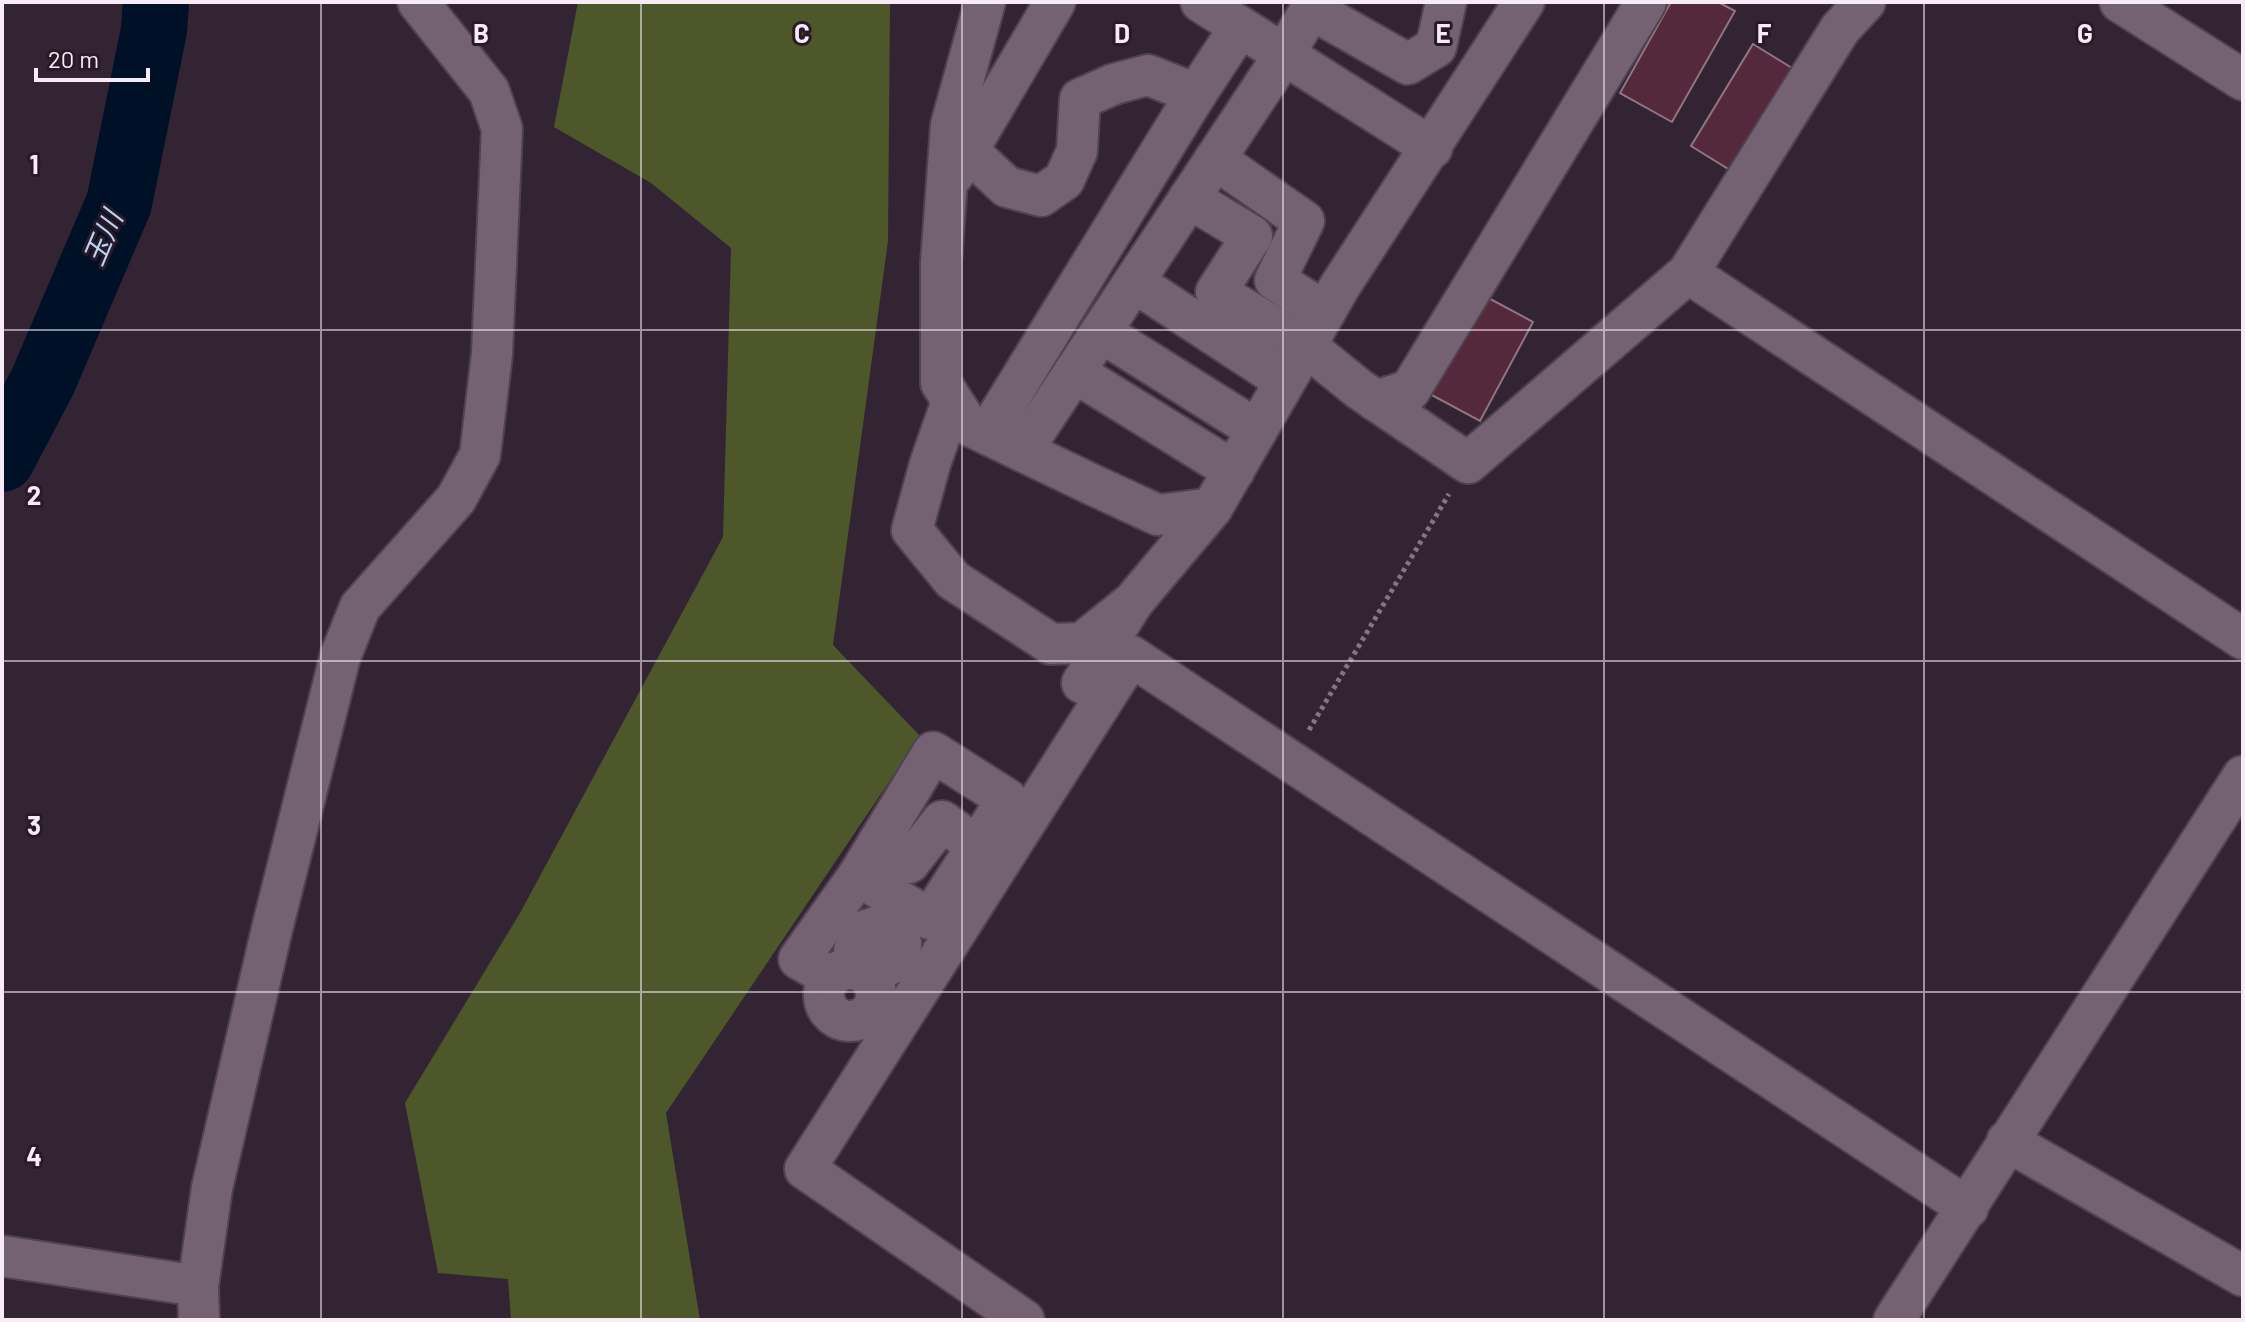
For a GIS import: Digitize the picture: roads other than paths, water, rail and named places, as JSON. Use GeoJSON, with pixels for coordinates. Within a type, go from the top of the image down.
{"type":"FeatureCollection","features":[{"type":"Feature","properties":{"kind":"street"},"geometry":{"type":"LineString","coordinates":[[2,1256],[199,1303],[212,1188],[340,657],[360,607],[456,499],[480,455],[492,354],[502,129],[489,91],[418,2]]}},
{"type":"Feature","properties":{"kind":"street"},"geometry":{"type":"LineString","coordinates":[[985,2],[951,125],[941,263],[941,383],[968,425],[1158,515],[1212,508]]}},
{"type":"Feature","properties":{"kind":"street"},"geometry":{"type":"LineString","coordinates":[[947,187],[1055,2]]}},
{"type":"Feature","properties":{"kind":"street"},"geometry":{"type":"LineString","coordinates":[[1005,442],[1074,372],[1284,55],[1313,5],[1408,64],[1436,47],[1446,2]]}},
{"type":"Feature","properties":{"kind":"street"},"geometry":{"type":"LineString","coordinates":[[1376,401],[1410,390],[1646,2]]}},
{"type":"Feature","properties":{"kind":"street"},"geometry":{"type":"LineString","coordinates":[[1215,159],[1304,221],[1275,280],[1315,329],[1376,401],[1468,463],[1688,273],[1840,29],[1865,2]]}},
{"type":"Feature","properties":{"kind":"street"},"geometry":{"type":"LineString","coordinates":[[2120,2],[2243,80]]}},
{"type":"Feature","properties":{"kind":"street"},"geometry":{"type":"LineString","coordinates":[[899,917],[930,919],[1133,602],[1212,508],[1315,329],[1432,148],[1518,4]]}},
{"type":"Feature","properties":{"kind":"street"},"geometry":{"type":"LineString","coordinates":[[1005,442],[1196,94],[1223,11],[1284,55],[1432,148]]}},
{"type":"Feature","properties":{"kind":"street"},"geometry":{"type":"LineString","coordinates":[[968,151],[1007,187],[1041,196],[1064,180],[1077,151],[1080,99],[1114,84],[1148,75],[1196,94]]}},
{"type":"Feature","properties":{"kind":"street"},"geometry":{"type":"LineString","coordinates":[[1189,198],[1252,236],[1216,292],[1315,329]]}},
{"type":"Feature","properties":{"kind":"street"},"geometry":{"type":"LineString","coordinates":[[1688,273],[2243,639]]}},
{"type":"Feature","properties":{"kind":"street"},"geometry":{"type":"LineString","coordinates":[[1134,282],[1285,381]]}},
{"type":"Feature","properties":{"kind":"street"},"geometry":{"type":"LineString","coordinates":[[1101,332],[1257,430]]}},
{"type":"Feature","properties":{"kind":"street"},"geometry":{"type":"LineString","coordinates":[[1074,372],[1234,471]]}},
{"type":"Feature","properties":{"kind":"street"},"geometry":{"type":"LineString","coordinates":[[952,401],[912,530],[953,580],[1051,644],[1082,643],[1133,602]]}},
{"type":"Feature","properties":{"kind":"street"},"geometry":{"type":"LineString","coordinates":[[1024,1320],[805,1169],[1131,656],[1968,1208]]}},
{"type":"Feature","properties":{"kind":"street"},"geometry":{"type":"LineString","coordinates":[[858,876],[899,917],[900,959],[887,968],[854,971],[799,959],[858,876],[933,752],[1007,799]]}},
{"type":"Feature","properties":{"kind":"street"},"geometry":{"type":"LineString","coordinates":[[1894,1320],[2243,776]]}},
{"type":"Feature","properties":{"kind":"street"},"geometry":{"type":"LineString","coordinates":[[879,841],[909,863],[942,821],[977,846]]}},
{"type":"Feature","properties":{"kind":"street"},"geometry":{"type":"LineString","coordinates":[[2007,1141],[2243,1276]]}},
{"type":"Feature","properties":{"kind":"water"},"geometry":{"type":"Polygon","coordinates":[[[146,2],[166,2],[163,30],[143,27],[146,2]]]}},
{"type":"Feature","properties":{"kind":"waterway","name":"玉川"},"geometry":{"type":"LineString","coordinates":[[2,459],[43,381],[119,203],[154,30],[156,2]]}}]}
